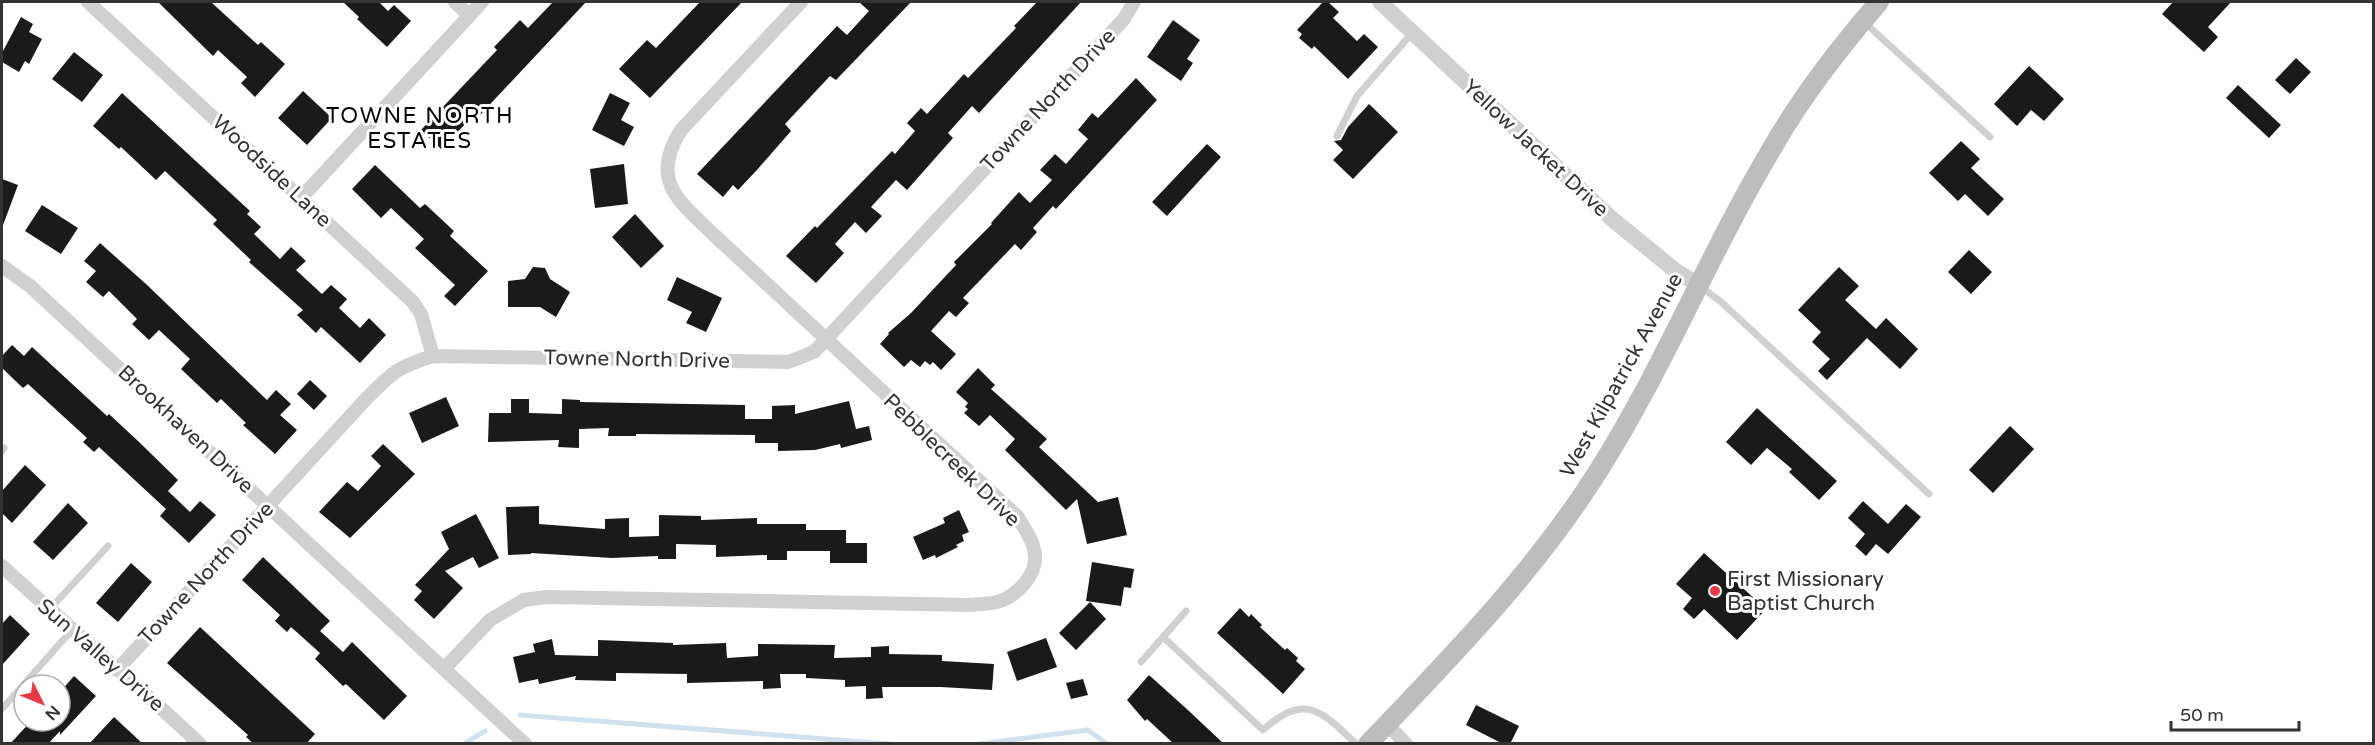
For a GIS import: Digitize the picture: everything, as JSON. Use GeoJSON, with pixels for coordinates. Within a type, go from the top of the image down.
{"type":"FeatureCollection","features":[{"type":"Feature","properties":{"kind":"main road","name":"West Kilpatrick Avenue"},"geometry":{"type":"LineString","coordinates":[[1368,744],[1497,608],[1565,522],[1598,472],[1634,410],[1773,146],[1827,65],[1879,2]]}},
{"type":"Feature","properties":{"kind":"street","name":"Woodside Lane"},"geometry":{"type":"LineString","coordinates":[[88,2],[412,301],[421,314],[433,356]]}},
{"type":"Feature","properties":{"kind":"street"},"geometry":{"type":"LineString","coordinates":[[455,2],[469,15]]}},
{"type":"Feature","properties":{"kind":"street"},"geometry":{"type":"LineString","coordinates":[[301,198],[482,2]]}},
{"type":"Feature","properties":{"kind":"street","name":"Pebblecreek Drive"},"geometry":{"type":"LineString","coordinates":[[444,669],[490,620],[524,600],[546,597],[972,605],[1001,601],[1018,590],[1033,571],[1035,555],[1029,536],[1017,516],[826,340],[673,194],[668,177],[669,160],[673,143],[681,130],[801,2]]}},
{"type":"Feature","properties":{"kind":"street","name":"Towne North Drive"},"geometry":{"type":"LineString","coordinates":[[117,670],[390,375],[405,365],[433,356],[788,362],[814,351],[1124,19],[1134,2]]}},
{"type":"Feature","properties":{"kind":"street","name":"Yellow Jacket Drive"},"geometry":{"type":"LineString","coordinates":[[1380,2],[1612,219],[1676,271],[1698,285]]}},
{"type":"Feature","properties":{"kind":"street","name":"Brookhaven Drive"},"geometry":{"type":"LineString","coordinates":[[2,266],[30,286],[525,744]]}},
{"type":"Feature","properties":{"kind":"street","name":"Sun Valley Drive"},"geometry":{"type":"LineString","coordinates":[[2,566],[71,631],[138,686],[200,744]]}},
{"type":"Feature","properties":{"kind":"street"},"geometry":{"type":"LineString","coordinates":[[1386,724],[1406,744]]}},
{"type":"Feature","properties":{"kind":"lane"},"geometry":{"type":"LineString","coordinates":[[1863,20],[1990,137]]}},
{"type":"Feature","properties":{"kind":"lane"},"geometry":{"type":"LineString","coordinates":[[1337,136],[1358,96],[1413,32]]}},
{"type":"Feature","properties":{"kind":"lane"},"geometry":{"type":"LineString","coordinates":[[1698,285],[1720,301],[1929,495]]}},
{"type":"Feature","properties":{"kind":"lane"},"geometry":{"type":"LineString","coordinates":[[49,610],[108,546]]}},
{"type":"Feature","properties":{"kind":"lane"},"geometry":{"type":"LineString","coordinates":[[1140,662],[1186,611]]}},
{"type":"Feature","properties":{"kind":"lane"},"geometry":{"type":"LineString","coordinates":[[2,709],[71,631]]}},
{"type":"Feature","properties":{"kind":"lane"},"geometry":{"type":"LineString","coordinates":[[1163,638],[1263,730],[1276,719],[1304,708],[1327,716],[1356,744]]}},
{"type":"Feature","properties":{"kind":"building"},"geometry":{"type":"Polygon","coordinates":[[[158,2],[211,2],[258,45],[261,42],[285,64],[255,97],[241,83],[247,77],[218,50],[213,56],[158,2]]]}},
{"type":"Feature","properties":{"kind":"building"},"geometry":{"type":"Polygon","coordinates":[[[343,2],[379,2],[388,11],[394,5],[411,21],[387,47],[357,19],[359,17],[343,2]]]}},
{"type":"Feature","properties":{"kind":"building"},"geometry":{"type":"Polygon","coordinates":[[[553,2],[586,2],[480,115],[477,112],[441,149],[421,130],[497,50],[494,47],[520,20],[528,28],[553,2]]]}},
{"type":"Feature","properties":{"kind":"building"},"geometry":{"type":"Polygon","coordinates":[[[700,2],[742,2],[650,98],[619,69],[647,40],[656,48],[700,2]]]}},
{"type":"Feature","properties":{"kind":"building"},"geometry":{"type":"Polygon","coordinates":[[[859,2],[911,2],[836,80],[830,76],[785,124],[791,131],[756,171],[738,190],[733,185],[723,197],[697,174],[837,26],[847,35],[869,11],[859,2]]]}},
{"type":"Feature","properties":{"kind":"building"},"geometry":{"type":"Polygon","coordinates":[[[1037,2],[1081,2],[979,113],[972,106],[948,133],[953,138],[907,190],[896,180],[871,207],[882,216],[866,233],[855,222],[835,244],[844,253],[816,283],[786,256],[815,226],[817,228],[892,151],[895,154],[915,131],[907,123],[921,108],[927,114],[964,74],[968,78],[1016,28],[1014,26],[1037,2]]]}},
{"type":"Feature","properties":{"kind":"building"},"geometry":{"type":"Polygon","coordinates":[[[1323,2],[1328,2],[1339,12],[1333,18],[1357,41],[1364,34],[1378,47],[1348,79],[1314,46],[1312,49],[1299,38],[1302,34],[1297,30],[1323,2]]]}},
{"type":"Feature","properties":{"kind":"building"},"geometry":{"type":"Polygon","coordinates":[[[2173,2],[2231,2],[2208,27],[2218,37],[2204,52],[2162,14],[2173,2]]]}},
{"type":"Feature","properties":{"kind":"building"},"geometry":{"type":"Polygon","coordinates":[[[21,17],[33,24],[29,32],[42,39],[29,64],[25,61],[19,72],[2,62],[2,53],[21,17]]]}},
{"type":"Feature","properties":{"kind":"building"},"geometry":{"type":"Polygon","coordinates":[[[1173,20],[1200,40],[1187,59],[1193,63],[1181,81],[1147,57],[1173,20]]]}},
{"type":"Feature","properties":{"kind":"building"},"geometry":{"type":"Polygon","coordinates":[[[74,52],[103,75],[82,102],[52,79],[74,52]]]}},
{"type":"Feature","properties":{"kind":"building"},"geometry":{"type":"Polygon","coordinates":[[[2296,58],[2311,72],[2290,94],[2275,80],[2296,58]]]}},
{"type":"Feature","properties":{"kind":"building"},"geometry":{"type":"Polygon","coordinates":[[[2029,66],[2064,99],[2044,121],[2031,110],[2017,126],[1994,104],[2029,66]]]}},
{"type":"Feature","properties":{"kind":"building"},"geometry":{"type":"Polygon","coordinates":[[[1136,78],[1157,100],[1056,209],[1053,206],[1033,228],[1037,232],[1021,250],[1015,244],[963,298],[969,303],[956,317],[949,311],[931,331],[956,354],[941,370],[933,362],[930,365],[925,361],[920,367],[911,360],[904,367],[880,344],[888,333],[911,313],[956,265],[954,262],[992,224],[1019,192],[1030,203],[1052,180],[1040,170],[1055,154],[1066,164],[1088,139],[1078,130],[1092,113],[1098,118],[1136,78]]]}},
{"type":"Feature","properties":{"kind":"building"},"geometry":{"type":"Polygon","coordinates":[[[2238,85],[2281,125],[2269,138],[2226,98],[2238,85]]]}},
{"type":"Feature","properties":{"kind":"building"},"geometry":{"type":"Polygon","coordinates":[[[303,91],[332,118],[307,145],[278,118],[303,91]]]}},
{"type":"Feature","properties":{"kind":"building"},"geometry":{"type":"Polygon","coordinates":[[[122,93],[250,211],[247,214],[261,227],[254,234],[280,259],[291,247],[306,261],[296,270],[322,294],[331,285],[347,299],[339,308],[360,328],[369,318],[386,335],[360,363],[321,327],[316,333],[297,315],[303,310],[249,262],[251,260],[213,224],[217,220],[165,171],[156,180],[121,147],[119,149],[93,126],[122,93]]]}},
{"type":"Feature","properties":{"kind":"building"},"geometry":{"type":"Polygon","coordinates":[[[610,93],[630,103],[621,120],[634,127],[624,146],[592,130],[610,93]]]}},
{"type":"Feature","properties":{"kind":"building"},"geometry":{"type":"Polygon","coordinates":[[[1369,104],[1398,132],[1353,179],[1333,160],[1343,150],[1334,141],[1341,140],[1348,127],[1369,104]]]}},
{"type":"Feature","properties":{"kind":"building"},"geometry":{"type":"Polygon","coordinates":[[[1961,141],[1980,159],[1971,168],[2004,199],[1988,216],[1965,194],[1958,201],[1929,173],[1961,141]]]}},
{"type":"Feature","properties":{"kind":"building"},"geometry":{"type":"Polygon","coordinates":[[[1207,144],[1221,157],[1167,216],[1152,202],[1207,144]]]}},
{"type":"Feature","properties":{"kind":"building"},"geometry":{"type":"Polygon","coordinates":[[[624,164],[628,204],[595,208],[590,169],[624,164]]]}},
{"type":"Feature","properties":{"kind":"building"},"geometry":{"type":"Polygon","coordinates":[[[375,165],[420,208],[425,204],[454,231],[450,236],[488,271],[455,306],[444,296],[455,285],[415,248],[424,239],[391,208],[381,218],[352,189],[375,165]]]}},
{"type":"Feature","properties":{"kind":"building"},"geometry":{"type":"Polygon","coordinates":[[[2,179],[18,185],[3,225],[2,224],[2,179]]]}},
{"type":"Feature","properties":{"kind":"building"},"geometry":{"type":"Polygon","coordinates":[[[42,205],[78,228],[61,254],[25,231],[42,205]]]}},
{"type":"Feature","properties":{"kind":"building"},"geometry":{"type":"Polygon","coordinates":[[[635,214],[664,246],[641,268],[612,237],[635,214]]]}},
{"type":"Feature","properties":{"kind":"building"},"geometry":{"type":"Polygon","coordinates":[[[100,243],[267,400],[276,390],[291,404],[280,415],[297,430],[275,454],[243,425],[246,423],[221,399],[217,403],[181,369],[190,359],[159,330],[149,340],[132,324],[137,319],[109,291],[103,297],[86,282],[96,271],[84,261],[100,243]]]}},
{"type":"Feature","properties":{"kind":"building"},"geometry":{"type":"Polygon","coordinates":[[[1969,250],[1992,272],[1971,294],[1948,272],[1969,250]]]}},
{"type":"Feature","properties":{"kind":"building"},"geometry":{"type":"Polygon","coordinates":[[[533,267],[545,268],[550,279],[570,292],[556,317],[540,307],[508,307],[508,281],[525,279],[533,267]]]}},
{"type":"Feature","properties":{"kind":"building"},"geometry":{"type":"Polygon","coordinates":[[[1839,267],[1859,286],[1845,300],[1876,329],[1886,318],[1918,349],[1900,369],[1867,338],[1827,380],[1818,371],[1830,359],[1812,342],[1821,332],[1798,310],[1839,267]]]}},
{"type":"Feature","properties":{"kind":"building"},"geometry":{"type":"Polygon","coordinates":[[[677,277],[722,298],[706,332],[686,323],[692,312],[667,300],[677,277]]]}},
{"type":"Feature","properties":{"kind":"building"},"geometry":{"type":"Polygon","coordinates":[[[12,345],[24,356],[32,347],[107,416],[109,414],[138,441],[178,480],[168,491],[190,512],[200,501],[216,515],[189,543],[160,516],[166,509],[99,447],[94,452],[83,442],[87,438],[28,384],[23,388],[2,368],[2,356],[12,345]]]}},
{"type":"Feature","properties":{"kind":"building"},"geometry":{"type":"Polygon","coordinates":[[[978,368],[995,385],[991,389],[1047,439],[1039,447],[1098,502],[1118,497],[1127,535],[1087,544],[1077,499],[1066,510],[1005,450],[1015,439],[990,415],[979,426],[964,413],[968,409],[965,407],[968,403],[956,392],[978,368]]]}},
{"type":"Feature","properties":{"kind":"building"},"geometry":{"type":"Polygon","coordinates":[[[310,380],[327,396],[314,410],[297,394],[310,380]]]}},
{"type":"Feature","properties":{"kind":"building"},"geometry":{"type":"Polygon","coordinates":[[[446,397],[459,426],[422,443],[409,413],[446,397]]]}},
{"type":"Feature","properties":{"kind":"building"},"geometry":{"type":"Polygon","coordinates":[[[511,399],[529,399],[529,413],[562,414],[562,399],[580,400],[580,402],[745,405],[745,419],[772,419],[772,406],[795,405],[795,414],[849,401],[856,429],[869,426],[872,440],[841,448],[840,444],[815,450],[778,451],[778,443],[755,443],[755,435],[636,434],[636,436],[608,436],[609,428],[579,429],[579,448],[558,447],[559,440],[488,442],[489,413],[511,413],[511,399]]]}},
{"type":"Feature","properties":{"kind":"building"},"geometry":{"type":"Polygon","coordinates":[[[1757,408],[1837,481],[1819,500],[1789,472],[1792,469],[1767,448],[1751,465],[1726,442],[1757,408]]]}},
{"type":"Feature","properties":{"kind":"building"},"geometry":{"type":"Polygon","coordinates":[[[2010,426],[2034,449],[1993,493],[1969,470],[2010,426]]]}},
{"type":"Feature","properties":{"kind":"building"},"geometry":{"type":"Polygon","coordinates":[[[383,444],[415,474],[350,538],[319,512],[347,482],[358,491],[381,466],[371,456],[383,444]]]}},
{"type":"Feature","properties":{"kind":"building"},"geometry":{"type":"Polygon","coordinates":[[[25,465],[46,485],[12,523],[2,513],[2,491],[25,465]]]}},
{"type":"Feature","properties":{"kind":"building"},"geometry":{"type":"Polygon","coordinates":[[[1863,501],[1888,524],[1906,504],[1921,517],[1888,554],[1876,544],[1866,556],[1855,546],[1865,534],[1848,518],[1863,501]]]}},
{"type":"Feature","properties":{"kind":"building"},"geometry":{"type":"Polygon","coordinates":[[[68,503],[88,523],[53,560],[33,542],[68,503]]]}},
{"type":"Feature","properties":{"kind":"building"},"geometry":{"type":"Polygon","coordinates":[[[539,506],[539,524],[605,529],[605,519],[629,518],[629,537],[659,536],[659,515],[701,516],[701,520],[757,518],[757,524],[806,524],[806,530],[846,530],[846,543],[867,543],[867,563],[830,563],[830,551],[787,551],[787,560],[767,560],[767,555],[716,557],[716,545],[676,544],[676,559],[658,559],[658,556],[612,558],[531,553],[508,555],[506,507],[539,506]]]}},
{"type":"Feature","properties":{"kind":"building"},"geometry":{"type":"Polygon","coordinates":[[[959,510],[969,532],[962,535],[964,541],[956,545],[958,547],[936,558],[935,555],[923,560],[913,537],[945,523],[943,518],[959,510]]]}},
{"type":"Feature","properties":{"kind":"building"},"geometry":{"type":"Polygon","coordinates":[[[476,514],[499,558],[479,568],[473,557],[445,571],[463,588],[434,619],[414,600],[422,591],[415,585],[449,549],[441,532],[476,514]]]}},
{"type":"Feature","properties":{"kind":"building","name":"First Missionary Baptist Church"},"geometry":{"type":"Polygon","coordinates":[[[1704,553],[1766,609],[1737,640],[1704,609],[1694,619],[1683,609],[1692,598],[1676,584],[1704,553]]]}},
{"type":"Feature","properties":{"kind":"building"},"geometry":{"type":"Polygon","coordinates":[[[263,557],[330,621],[320,631],[343,652],[352,642],[407,696],[384,720],[346,684],[343,686],[315,659],[320,653],[291,627],[287,632],[275,621],[280,615],[242,580],[263,557]]]}},
{"type":"Feature","properties":{"kind":"building"},"geometry":{"type":"Polygon","coordinates":[[[1092,562],[1134,569],[1131,588],[1124,587],[1121,606],[1086,601],[1092,562]]]}},
{"type":"Feature","properties":{"kind":"building"},"geometry":{"type":"Polygon","coordinates":[[[131,563],[152,582],[118,622],[96,603],[131,563]]]}},
{"type":"Feature","properties":{"kind":"building"},"geometry":{"type":"Polygon","coordinates":[[[1090,602],[1106,619],[1076,650],[1059,633],[1090,602]]]}},
{"type":"Feature","properties":{"kind":"building"},"geometry":{"type":"Polygon","coordinates":[[[1240,608],[1249,617],[1251,614],[1262,625],[1260,627],[1285,650],[1287,648],[1298,658],[1296,661],[1305,669],[1283,694],[1217,633],[1240,608]]]}},
{"type":"Feature","properties":{"kind":"building"},"geometry":{"type":"Polygon","coordinates":[[[10,615],[30,634],[2,665],[2,624],[10,615]]]}},
{"type":"Feature","properties":{"kind":"building"},"geometry":{"type":"Polygon","coordinates":[[[200,627],[315,734],[306,744],[254,744],[246,737],[248,735],[167,663],[200,627]]]}},
{"type":"Feature","properties":{"kind":"building"},"geometry":{"type":"Polygon","coordinates":[[[1046,638],[1057,667],[1017,681],[1007,652],[1046,638]]]}},
{"type":"Feature","properties":{"kind":"building"},"geometry":{"type":"Polygon","coordinates":[[[552,639],[555,655],[598,656],[598,640],[673,643],[673,645],[726,643],[727,658],[758,656],[758,644],[835,645],[834,658],[871,657],[871,647],[889,646],[889,654],[942,655],[942,661],[994,664],[992,690],[882,687],[883,698],[866,699],[866,686],[845,687],[845,680],[806,678],[806,674],[780,674],[781,688],[763,689],[763,681],[687,683],[687,674],[616,673],[616,681],[575,680],[576,676],[539,684],[538,679],[519,683],[513,657],[535,652],[533,644],[552,639]]]}},
{"type":"Feature","properties":{"kind":"building"},"geometry":{"type":"Polygon","coordinates":[[[1149,675],[1224,744],[1174,744],[1147,719],[1145,721],[1127,700],[1149,675]]]}},
{"type":"Feature","properties":{"kind":"building"},"geometry":{"type":"Polygon","coordinates":[[[74,676],[96,696],[72,722],[72,678],[74,676]]]}},
{"type":"Feature","properties":{"kind":"building"},"geometry":{"type":"Polygon","coordinates":[[[1083,679],[1088,695],[1071,699],[1066,683],[1083,679]]]}},
{"type":"Feature","properties":{"kind":"building"},"geometry":{"type":"Polygon","coordinates":[[[1476,705],[1519,726],[1510,744],[1503,744],[1466,725],[1476,705]]]}},
{"type":"Feature","properties":{"kind":"building"},"geometry":{"type":"Polygon","coordinates":[[[114,717],[143,744],[89,744],[114,717]]]}},
{"type":"Feature","properties":{"kind":"building"},"geometry":{"type":"Polygon","coordinates":[[[20,733],[58,733],[48,744],[10,744],[20,733]]]}},
{"type":"Feature","properties":{"kind":"waterway"},"geometry":{"type":"LineString","coordinates":[[520,715],[890,744]]}},
{"type":"Feature","properties":{"kind":"waterway"},"geometry":{"type":"LineString","coordinates":[[980,744],[1088,730],[1107,744]]}},
{"type":"Feature","properties":{"kind":"waterway"},"geometry":{"type":"LineString","coordinates":[[464,744],[485,731]]}},
{"type":"Feature","properties":{"kind":"place","name":"First Missionary Baptist Church"},"geometry":{"type":"Point","coordinates":[1715,591]}},
{"type":"Feature","properties":{"kind":"district","name":"TOWNE NORTH ESTATES"},"geometry":{"type":"Point","coordinates":[420,128]}}]}
